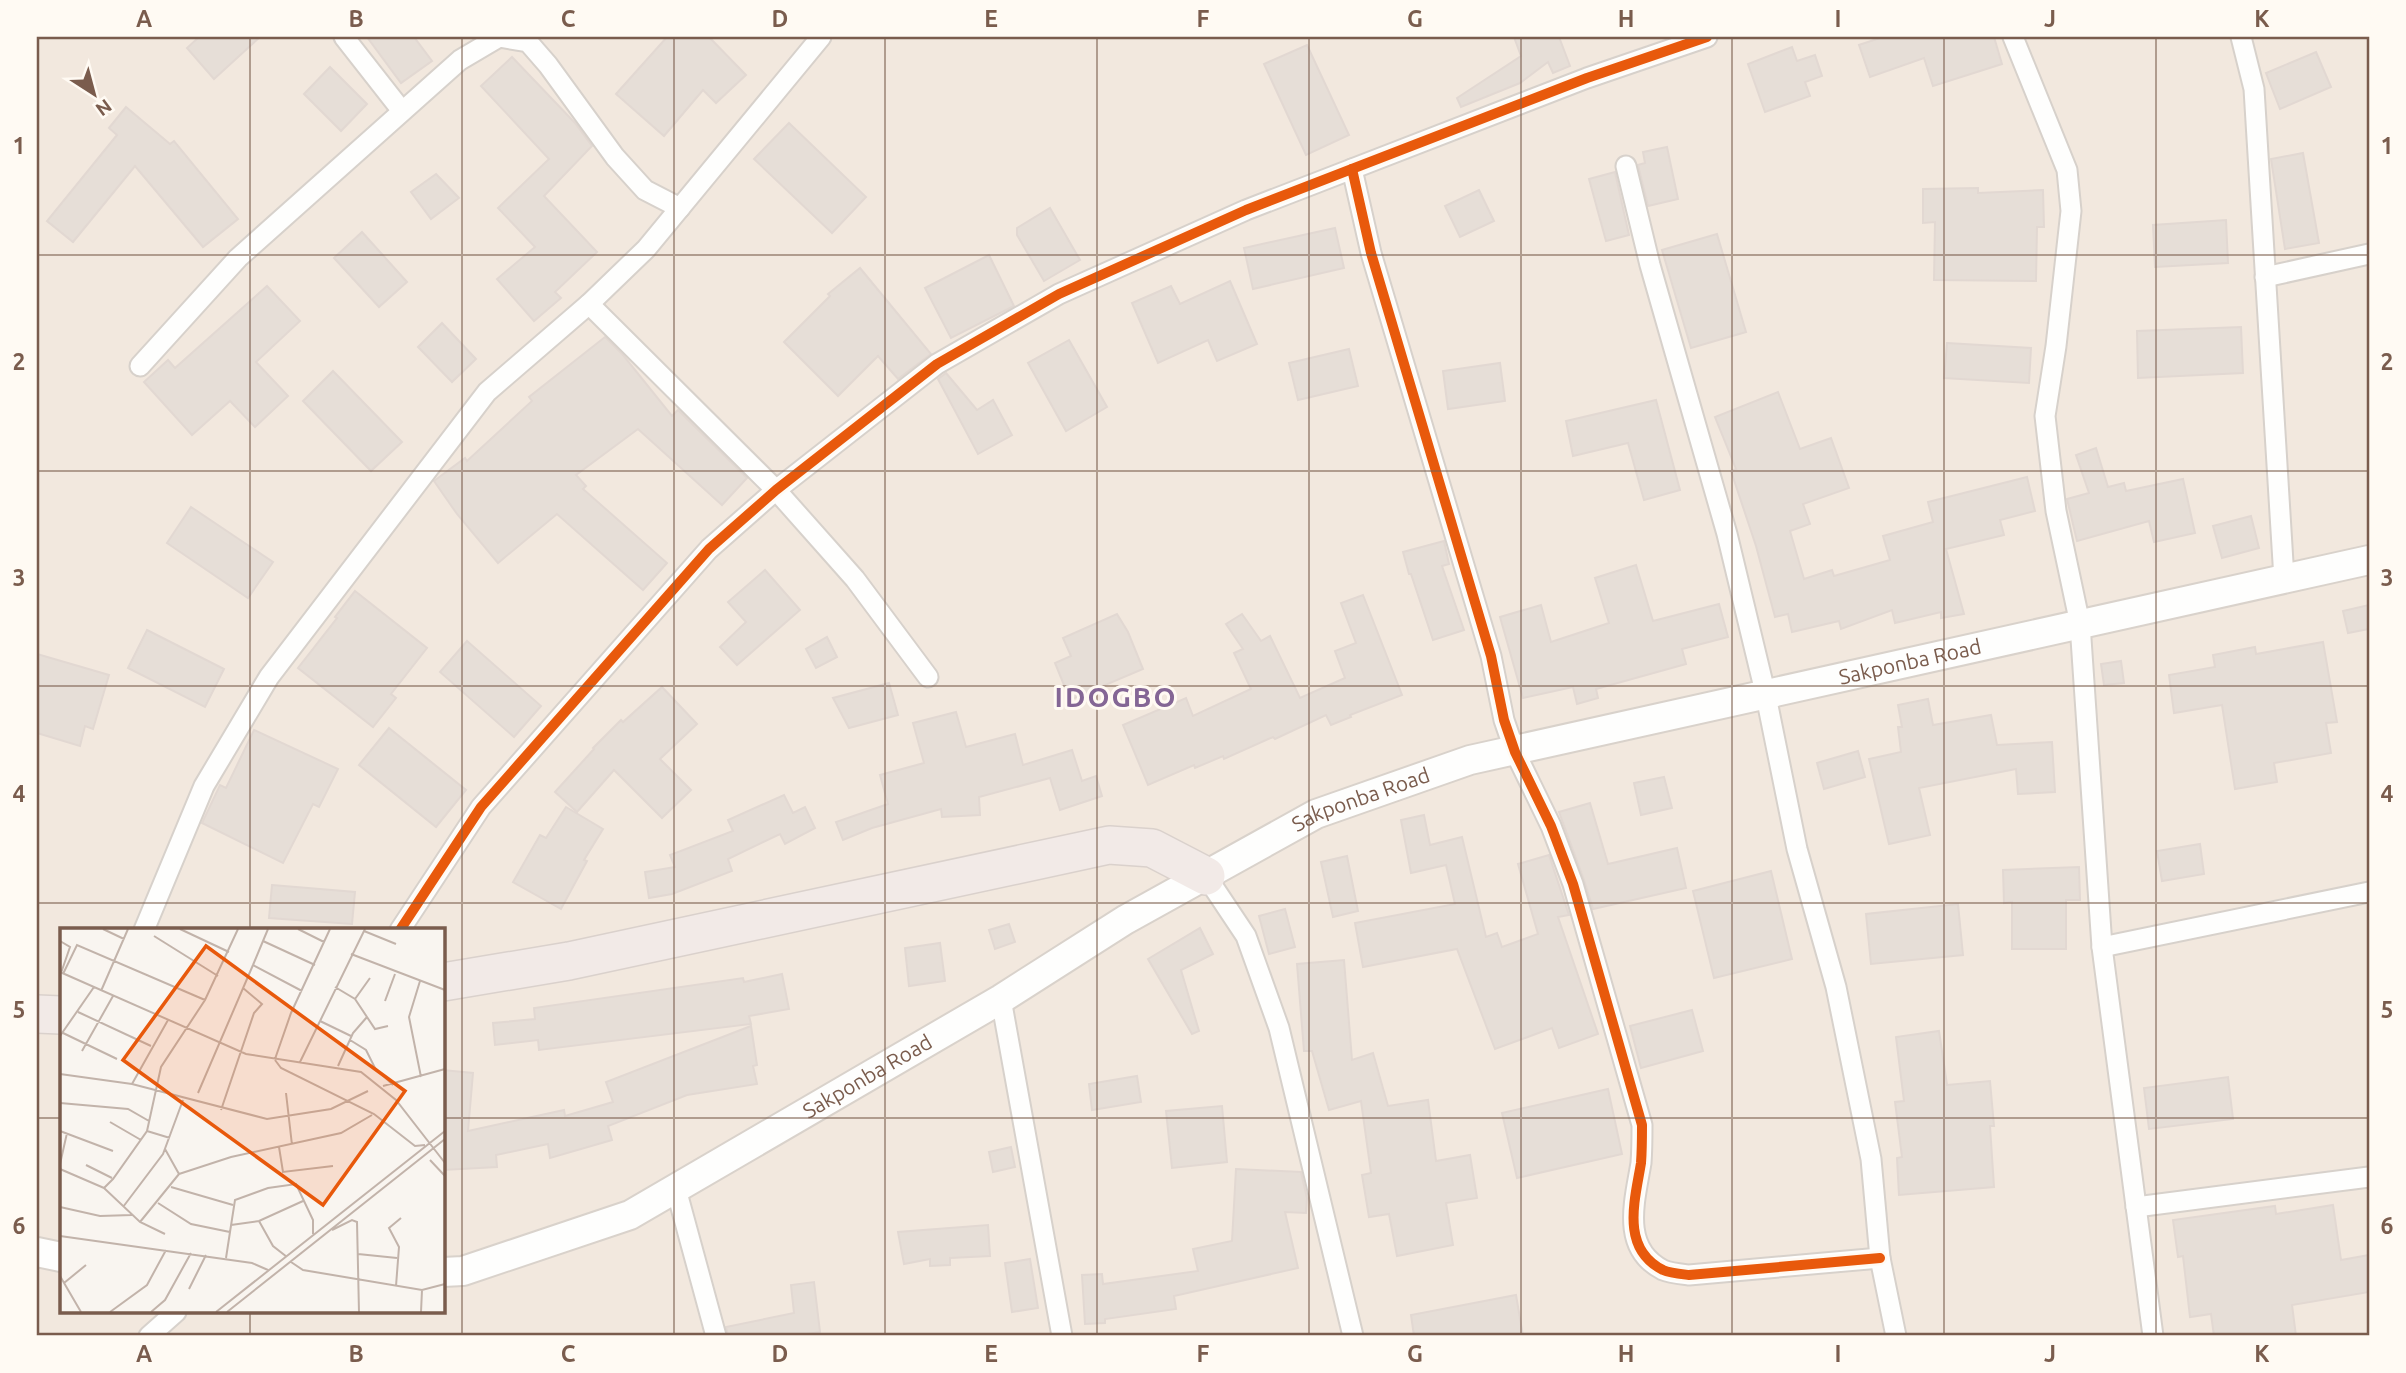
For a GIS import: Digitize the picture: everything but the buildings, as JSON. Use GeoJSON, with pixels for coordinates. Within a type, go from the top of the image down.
{"type":"FeatureCollection","features":[{"type":"Feature","properties":{"kind":"highway"},"geometry":{"type":"LineString","coordinates":[[444,982],[569,961],[1110,845],[1152,848],[1206,876]]}},
{"type":"Feature","properties":{"kind":"highway"},"geometry":{"type":"LineString","coordinates":[[37,1014],[60,1015]]}},
{"type":"Feature","properties":{"kind":"main road","name":"Sakponba Road"},"geometry":{"type":"LineString","coordinates":[[444,1272],[464,1271],[630,1215],[1001,999],[1125,920],[1316,814],[1470,760],[2369,560]]}},
{"type":"Feature","properties":{"kind":"main road"},"geometry":{"type":"LineString","coordinates":[[37,1252],[60,1256]]}},
{"type":"Feature","properties":{"kind":"street"},"geometry":{"type":"LineString","coordinates":[[344,37],[402,111]]}},
{"type":"Feature","properties":{"kind":"street"},"geometry":{"type":"LineString","coordinates":[[140,366],[238,258],[460,60],[499,37],[528,43],[548,65],[615,157],[645,190],[680,208]]}},
{"type":"Feature","properties":{"kind":"street"},"geometry":{"type":"LineString","coordinates":[[145,928],[204,786],[269,677],[487,392],[589,303],[646,248],[821,37]]}},
{"type":"Feature","properties":{"kind":"street"},"geometry":{"type":"LineString","coordinates":[[401,928],[481,807],[709,549],[776,490],[937,364],[1059,295],[1246,210],[1587,78],[1707,37]]}},
{"type":"Feature","properties":{"kind":"street"},"geometry":{"type":"LineString","coordinates":[[2013,37],[2067,170],[2071,211],[2056,346],[2045,416],[2056,511],[2080,624],[2102,947],[2154,1336]]}},
{"type":"Feature","properties":{"kind":"street"},"geometry":{"type":"LineString","coordinates":[[2241,37],[2254,89],[2284,579]]}},
{"type":"Feature","properties":{"kind":"street"},"geometry":{"type":"LineString","coordinates":[[1626,166],[1650,265],[1727,534],[1766,696],[1797,849],[1836,987],[1871,1159],[1880,1258],[1896,1336]]}},
{"type":"Feature","properties":{"kind":"street"},"geometry":{"type":"LineString","coordinates":[[1352,169],[1371,253],[1457,540],[1490,656],[1504,720],[1515,752],[1551,827],[1573,884],[1642,1125],[1641,1160],[1633,1209],[1635,1239],[1646,1256],[1664,1270],[1689,1275],[1880,1258]]}},
{"type":"Feature","properties":{"kind":"street"},"geometry":{"type":"LineString","coordinates":[[2265,277],[2369,254]]}},
{"type":"Feature","properties":{"kind":"street"},"geometry":{"type":"LineString","coordinates":[[589,303],[776,490],[855,579],[928,677]]}},
{"type":"Feature","properties":{"kind":"street"},"geometry":{"type":"LineString","coordinates":[[1206,876],[1246,936],[1279,1028],[1353,1336]]}},
{"type":"Feature","properties":{"kind":"street"},"geometry":{"type":"LineString","coordinates":[[2102,947],[2369,892]]}},
{"type":"Feature","properties":{"kind":"street"},"geometry":{"type":"LineString","coordinates":[[1001,999],[1062,1336]]}},
{"type":"Feature","properties":{"kind":"street"},"geometry":{"type":"LineString","coordinates":[[2136,1207],[2369,1177]]}},
{"type":"Feature","properties":{"kind":"street"},"geometry":{"type":"LineString","coordinates":[[676,1189],[716,1336]]}},
{"type":"Feature","properties":{"kind":"street"},"geometry":{"type":"LineString","coordinates":[[149,1336],[174,1314]]}},
{"type":"Feature","properties":{"kind":"shaded area"},"geometry":{"type":"Polygon","coordinates":[[[37,37],[2369,37],[2369,1336],[37,1336],[37,37]]]}},
{"type":"Feature","properties":{"kind":"cycle path"},"geometry":{"type":"LineString","coordinates":[[401,928],[481,807],[709,549],[776,490],[937,364],[1059,294],[1246,210],[1587,78],[1707,37]]}},
{"type":"Feature","properties":{"kind":"cycle path"},"geometry":{"type":"LineString","coordinates":[[1352,169],[1371,253],[1491,656],[1504,720],[1515,752],[1551,826],[1573,884],[1642,1125],[1641,1163],[1634,1207],[1636,1236],[1641,1249],[1649,1261],[1663,1270],[1689,1275],[1880,1258]]}},
{"type":"Feature","properties":{"kind":"district","name":"IDOGBO"},"geometry":{"type":"Point","coordinates":[1116,697]}}]}
